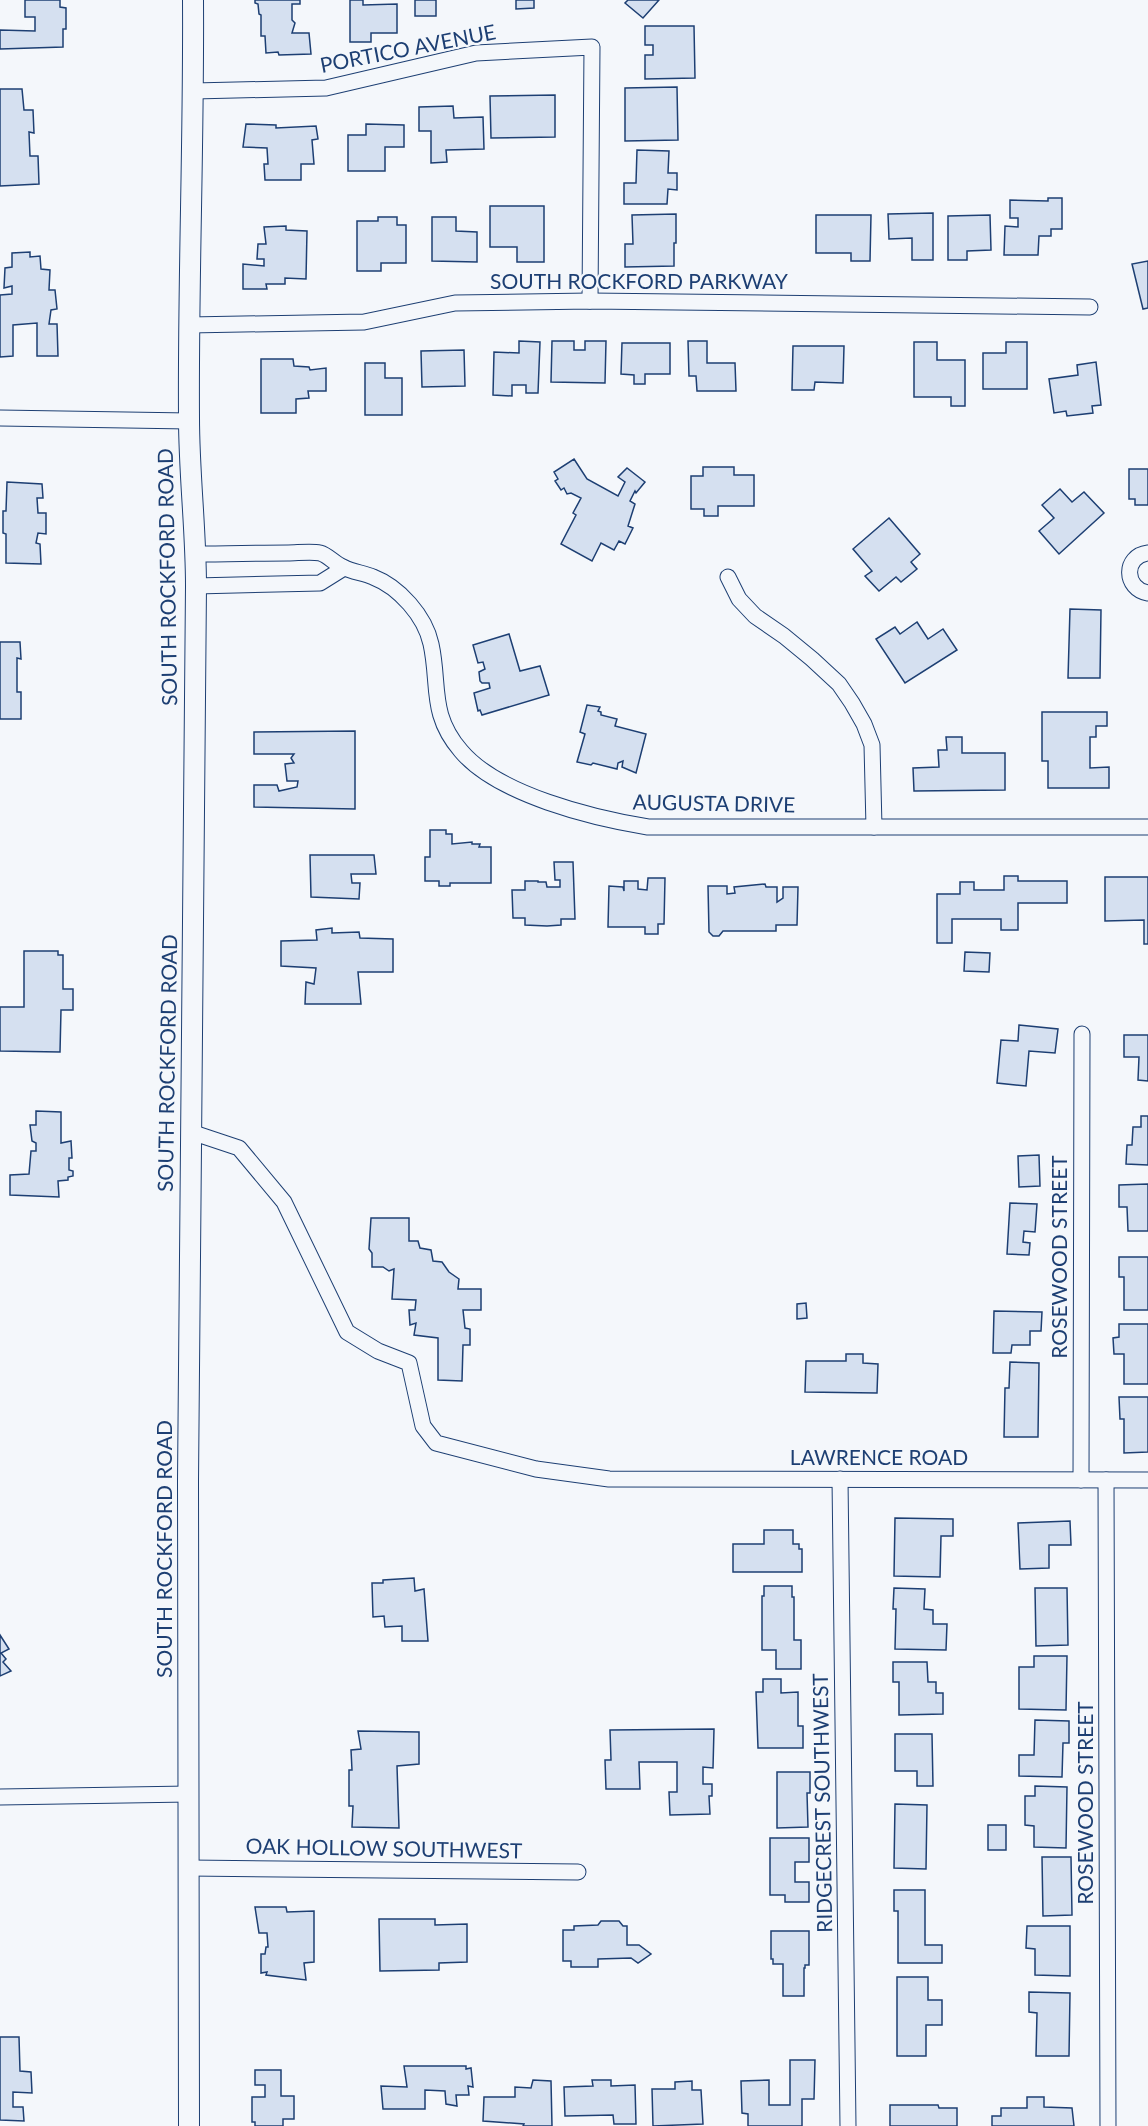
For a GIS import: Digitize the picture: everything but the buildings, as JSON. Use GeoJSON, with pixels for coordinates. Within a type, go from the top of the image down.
{"type":"FeatureCollection","features":[{"type":"Feature","properties":{"kind":"street","name":"SOUTH ROCKFORD ROAD"},"geometry":{"type":"LineString","coordinates":[[189,2126],[188,1481],[196,586],[189,421],[194,91],[193,0]]}},
{"type":"Feature","properties":{"kind":"street","name":"PORTICO AVENUE"},"geometry":{"type":"LineString","coordinates":[[194,91],[326,88],[476,53],[592,47],[590,301]]}},
{"type":"Feature","properties":{"kind":"street","name":"SOUTH ROCKFORD PARKWAY"},"geometry":{"type":"LineString","coordinates":[[189,325],[364,322],[455,303],[590,301],[1090,307]]}},
{"type":"Feature","properties":{"kind":"street"},"geometry":{"type":"LineString","coordinates":[[0,418],[189,421]]}},
{"type":"Feature","properties":{"kind":"street","name":"AUGUSTA DRIVE"},"geometry":{"type":"LineString","coordinates":[[196,554],[320,553],[344,568],[390,585],[412,608],[424,626],[431,644],[435,697],[440,716],[460,751],[476,766],[522,792],[597,817],[648,827],[1148,827]]}},
{"type":"Feature","properties":{"kind":"street"},"geometry":{"type":"LineString","coordinates":[[1148,553],[1137,557],[1132,562],[1129,575],[1139,591],[1148,593]]}},
{"type":"Feature","properties":{"kind":"street"},"geometry":{"type":"LineString","coordinates":[[196,586],[320,583],[344,568]]}},
{"type":"Feature","properties":{"kind":"street"},"geometry":{"type":"LineString","coordinates":[[728,577],[740,600],[755,616],[812,659],[838,684],[852,703],[864,724],[872,745],[874,826]]}},
{"type":"Feature","properties":{"kind":"street","name":"ROSEWOOD STREET"},"geometry":{"type":"LineString","coordinates":[[1081,1480],[1082,1034]]}},
{"type":"Feature","properties":{"kind":"street","name":"LAWRENCE ROAD"},"geometry":{"type":"LineString","coordinates":[[191,1132],[239,1148],[284,1202],[347,1332],[378,1352],[409,1363],[423,1426],[436,1443],[536,1469],[609,1479],[1148,1480]]}},
{"type":"Feature","properties":{"kind":"street","name":"RIDGECREST SOUTHWEST"},"geometry":{"type":"LineString","coordinates":[[840,1479],[848,2126]]}},
{"type":"Feature","properties":{"kind":"street","name":"ROSEWOOD STREET"},"geometry":{"type":"LineString","coordinates":[[1106,1480],[1108,2126]]}},
{"type":"Feature","properties":{"kind":"street"},"geometry":{"type":"LineString","coordinates":[[0,1797],[189,1794]]}},
{"type":"Feature","properties":{"kind":"street","name":"OAK HOLLOW SOUTHWEST"},"geometry":{"type":"LineString","coordinates":[[189,1868],[578,1872]]}}]}
